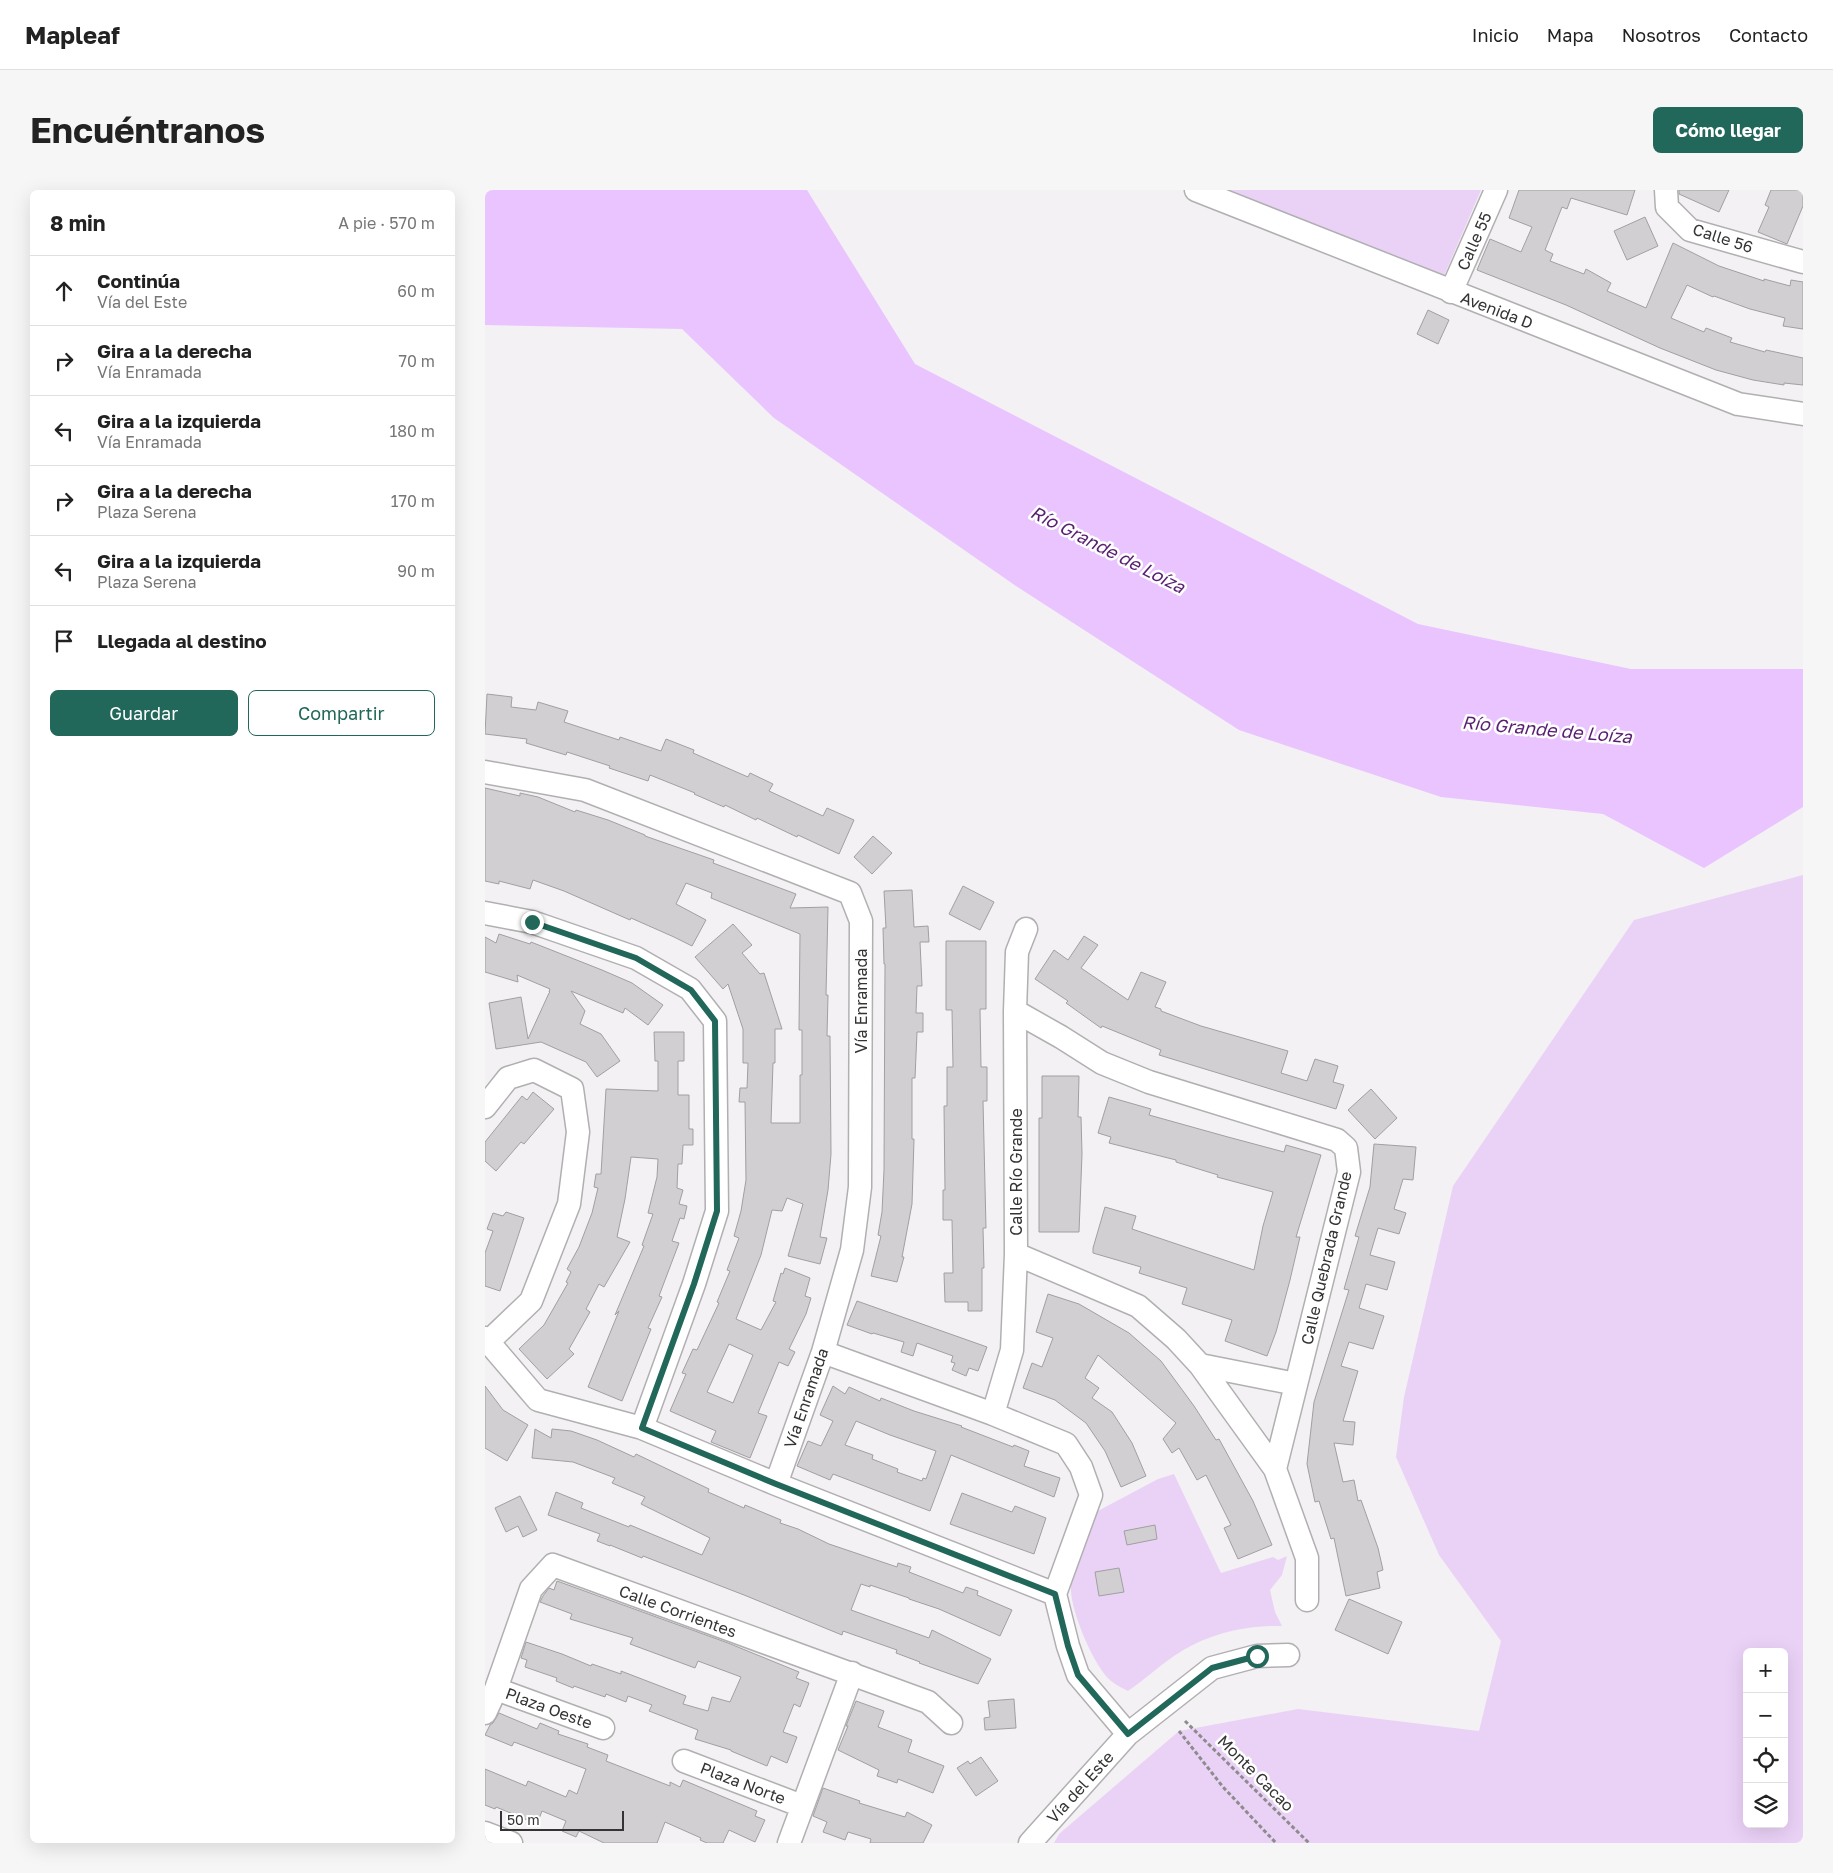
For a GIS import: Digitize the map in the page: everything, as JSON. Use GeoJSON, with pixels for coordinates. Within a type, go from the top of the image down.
{"type":"FeatureCollection","features":[{"type":"Feature","properties":{"kind":"street","name":"Avenida D"},"geometry":{"type":"LineString","coordinates":[[1196,190],[1738,404],[1803,414]]}},
{"type":"Feature","properties":{"kind":"street","name":"Calle 55"},"geometry":{"type":"LineString","coordinates":[[1451,292],[1496,190]]}},
{"type":"Feature","properties":{"kind":"street","name":"Calle 56"},"geometry":{"type":"LineString","coordinates":[[1666,190],[1667,207],[1690,230],[1803,262]]}},
{"type":"Feature","properties":{"kind":"street","name":"Vía Enramada"},"geometry":{"type":"LineString","coordinates":[[485,772],[585,790],[850,893],[861,921],[860,1188],[853,1250],[823,1352],[776,1484]]}},
{"type":"Feature","properties":{"kind":"street"},"geometry":{"type":"LineString","coordinates":[[485,913],[532,922],[636,958],[691,990],[715,1021],[717,1211],[694,1284],[642,1428]]}},
{"type":"Feature","properties":{"kind":"street","name":"Calle Río Grande"},"geometry":{"type":"LineString","coordinates":[[993,1414],[1012,1350],[1016,1254],[1015,1011],[1017,952],[1027,930]]}},
{"type":"Feature","properties":{"kind":"street","name":"Calle Quebrada Grande"},"geometry":{"type":"LineString","coordinates":[[1015,1011],[1110,1066],[1149,1082],[1337,1140],[1346,1148],[1349,1172],[1275,1469]]}},
{"type":"Feature","properties":{"kind":"street"},"geometry":{"type":"LineString","coordinates":[[485,1107],[508,1078],[535,1070],[572,1089],[578,1132],[569,1204],[531,1302],[487,1340],[538,1400],[642,1428],[776,1484],[1055,1594]]}},
{"type":"Feature","properties":{"kind":"street"},"geometry":{"type":"LineString","coordinates":[[1016,1254],[1138,1306],[1176,1339],[1200,1365],[1275,1469],[1307,1558],[1307,1600]]}},
{"type":"Feature","properties":{"kind":"street"},"geometry":{"type":"LineString","coordinates":[[823,1352],[993,1414],[1066,1444],[1081,1467],[1091,1495],[1055,1594],[1068,1646],[1078,1675],[1128,1734]]}},
{"type":"Feature","properties":{"kind":"street"},"geometry":{"type":"LineString","coordinates":[[1200,1365],[1296,1384]]}},
{"type":"Feature","properties":{"kind":"street","name":"Calle Corrientes"},"geometry":{"type":"LineString","coordinates":[[485,1713],[496,1689],[531,1589],[553,1565],[928,1702],[951,1724]]}},
{"type":"Feature","properties":{"kind":"street","name":"Vía del Este"},"geometry":{"type":"LineString","coordinates":[[1030,1843],[1128,1734],[1212,1668],[1257,1656],[1288,1655]]}},
{"type":"Feature","properties":{"kind":"street"},"geometry":{"type":"LineString","coordinates":[[791,1843],[802,1806],[852,1673]]}},
{"type":"Feature","properties":{"kind":"street","name":"Plaza Oeste"},"geometry":{"type":"LineString","coordinates":[[496,1689],[603,1728]]}},
{"type":"Feature","properties":{"kind":"street","name":"Plaza Norte"},"geometry":{"type":"LineString","coordinates":[[685,1761],[802,1806]]}},
{"type":"Feature","properties":{"kind":"street"},"geometry":{"type":"LineString","coordinates":[[485,1833],[511,1843]]}},
{"type":"Feature","properties":{"kind":"path","name":"Monte Cacao"},"geometry":{"type":"LineString","coordinates":[[1185,1721],[1309,1843]]}},
{"type":"Feature","properties":{"kind":"path"},"geometry":{"type":"LineString","coordinates":[[1179,1731],[1223,1787],[1276,1843]]}},
{"type":"Feature","properties":{"kind":"shaded area"},"geometry":{"type":"Polygon","coordinates":[[[1218,190],[1481,190],[1443,278],[1218,190]]]}},
{"type":"Feature","properties":{"kind":"shaded area"},"geometry":{"type":"Polygon","coordinates":[[[1803,875],[1803,1843],[1054,1843],[1059,1834],[1179,1731],[1298,1709],[1479,1731],[1501,1641],[1439,1555],[1396,1457],[1404,1397],[1453,1186],[1634,920],[1803,875]]]}},
{"type":"Feature","properties":{"kind":"shaded area"},"geometry":{"type":"Polygon","coordinates":[[[1174,1474],[1221,1573],[1273,1557],[1278,1560],[1287,1556],[1282,1575],[1270,1590],[1275,1612],[1282,1626],[1240,1629],[1199,1642],[1174,1656],[1128,1691],[1111,1681],[1104,1674],[1090,1651],[1078,1622],[1071,1596],[1072,1577],[1077,1558],[1096,1512],[1158,1479],[1174,1474]]]}},
{"type":"Feature","properties":{"kind":"water","name":"Río Grande de Loíza"},"geometry":{"type":"Polygon","coordinates":[[[485,190],[807,190],[915,364],[1418,624],[1631,669],[1803,669],[1803,807],[1704,868],[1603,814],[1441,797],[1239,730],[1016,586],[774,418],[682,329],[485,325],[485,190]]]}},
{"type":"Feature","properties":{"kind":"building"},"geometry":{"type":"Polygon","coordinates":[[[1519,190],[1635,190],[1627,215],[1571,198],[1567,209],[1562,207],[1545,250],[1553,254],[1550,261],[1584,274],[1586,269],[1611,283],[1607,291],[1646,308],[1673,243],[1719,266],[1764,281],[1764,279],[1790,286],[1791,280],[1803,282],[1803,329],[1783,326],[1785,318],[1713,297],[1687,285],[1671,318],[1704,332],[1706,328],[1732,338],[1730,342],[1765,352],[1766,350],[1803,358],[1803,385],[1784,383],[1784,385],[1753,380],[1716,370],[1660,348],[1566,305],[1477,270],[1490,239],[1521,252],[1532,227],[1509,218],[1519,190]]]}},
{"type":"Feature","properties":{"kind":"building"},"geometry":{"type":"Polygon","coordinates":[[[1679,190],[1729,190],[1719,212],[1679,194],[1679,190]]]}},
{"type":"Feature","properties":{"kind":"building"},"geometry":{"type":"Polygon","coordinates":[[[1771,190],[1803,190],[1803,206],[1787,244],[1758,232],[1769,207],[1765,205],[1771,190]]]}},
{"type":"Feature","properties":{"kind":"building"},"geometry":{"type":"Polygon","coordinates":[[[1645,217],[1658,246],[1627,260],[1614,231],[1645,217]]]}},
{"type":"Feature","properties":{"kind":"building"},"geometry":{"type":"Polygon","coordinates":[[[1428,310],[1449,320],[1438,344],[1417,334],[1428,310]]]}},
{"type":"Feature","properties":{"kind":"building"},"geometry":{"type":"Polygon","coordinates":[[[487,694],[512,697],[511,707],[536,710],[538,702],[568,711],[564,722],[619,740],[620,737],[661,751],[666,739],[694,750],[693,753],[748,777],[750,773],[773,784],[769,791],[823,816],[827,808],[854,820],[839,854],[798,835],[797,837],[757,818],[756,820],[725,805],[724,807],[650,775],[648,781],[567,752],[566,755],[526,743],[527,739],[485,734],[487,694]]]}},
{"type":"Feature","properties":{"kind":"building"},"geometry":{"type":"Polygon","coordinates":[[[485,788],[520,796],[520,793],[538,797],[575,812],[576,810],[608,820],[645,836],[714,860],[713,863],[796,894],[790,908],[828,907],[826,995],[828,995],[827,1036],[830,1036],[831,1154],[828,1190],[820,1237],[827,1238],[820,1264],[788,1256],[803,1204],[787,1198],[782,1211],[772,1210],[761,1255],[736,1319],[761,1330],[776,1302],[773,1301],[781,1273],[783,1274],[785,1268],[810,1278],[805,1296],[811,1298],[806,1314],[789,1349],[795,1352],[788,1366],[779,1362],[758,1413],[767,1416],[750,1458],[711,1442],[716,1431],[670,1411],[686,1374],[682,1373],[693,1349],[697,1350],[719,1303],[717,1302],[730,1271],[727,1270],[739,1238],[734,1236],[741,1211],[746,1180],[745,1102],[739,1102],[740,1088],[747,1088],[748,1063],[743,1063],[743,1029],[728,984],[723,989],[695,957],[733,924],[752,945],[742,953],[760,974],[764,973],[782,1029],[775,1029],[771,1123],[800,1123],[802,1030],[799,1030],[800,934],[711,898],[712,893],[686,883],[676,904],[706,920],[692,946],[631,918],[630,920],[564,891],[533,880],[530,889],[499,881],[499,884],[485,881],[485,788]],[[729,1344],[707,1392],[733,1403],[753,1355],[729,1344]]]}},
{"type":"Feature","properties":{"kind":"building"},"geometry":{"type":"Polygon","coordinates":[[[873,836],[892,853],[872,874],[854,857],[873,836]]]}},
{"type":"Feature","properties":{"kind":"building"},"geometry":{"type":"Polygon","coordinates":[[[963,886],[994,902],[980,930],[949,914],[963,886]]]}},
{"type":"Feature","properties":{"kind":"building"},"geometry":{"type":"Polygon","coordinates":[[[912,890],[914,927],[928,926],[929,942],[920,942],[922,986],[917,986],[916,1013],[923,1013],[923,1032],[917,1032],[915,1078],[912,1078],[912,1139],[914,1139],[912,1204],[902,1257],[904,1257],[897,1282],[871,1276],[881,1236],[878,1235],[882,1212],[884,1170],[885,964],[883,928],[886,928],[884,891],[912,890]]]}},
{"type":"Feature","properties":{"kind":"building"},"geometry":{"type":"Polygon","coordinates":[[[499,934],[530,944],[531,942],[602,970],[632,983],[663,1005],[648,1025],[625,1008],[623,1013],[571,991],[585,1011],[580,1024],[601,1034],[620,1061],[597,1077],[586,1062],[541,1042],[496,1049],[489,1003],[521,997],[528,1039],[550,992],[550,989],[517,975],[518,982],[485,972],[485,937],[496,943],[499,934]]]}},
{"type":"Feature","properties":{"kind":"building"},"geometry":{"type":"Polygon","coordinates":[[[1084,936],[1098,945],[1081,968],[1128,1000],[1141,972],[1166,982],[1155,1007],[1161,1009],[1161,1011],[1201,1026],[1288,1051],[1281,1073],[1307,1081],[1315,1059],[1338,1066],[1333,1082],[1344,1085],[1336,1109],[1159,1055],[1161,1050],[1102,1026],[1101,1028],[1066,1003],[1068,1001],[1035,979],[1054,950],[1068,960],[1084,936]]]}},
{"type":"Feature","properties":{"kind":"building"},"geometry":{"type":"Polygon","coordinates":[[[946,941],[986,941],[986,1009],[980,1009],[981,1067],[987,1067],[987,1101],[983,1101],[986,1228],[983,1228],[982,1311],[968,1311],[968,1302],[945,1302],[944,1273],[953,1273],[952,1220],[943,1220],[943,1190],[945,1190],[944,1106],[947,1106],[947,1067],[953,1067],[952,1010],[946,1010],[946,941]]]}},
{"type":"Feature","properties":{"kind":"building"},"geometry":{"type":"Polygon","coordinates":[[[654,1032],[684,1032],[684,1061],[678,1061],[678,1095],[689,1095],[689,1129],[693,1129],[693,1145],[683,1145],[682,1164],[678,1164],[677,1188],[683,1190],[679,1204],[687,1206],[684,1219],[680,1218],[672,1241],[679,1243],[659,1296],[662,1297],[648,1328],[651,1329],[622,1401],[588,1387],[644,1246],[642,1245],[653,1214],[648,1213],[657,1177],[658,1159],[631,1157],[617,1237],[630,1242],[604,1287],[599,1284],[586,1309],[590,1312],[569,1349],[574,1354],[547,1379],[519,1349],[544,1325],[568,1283],[566,1282],[571,1272],[567,1269],[579,1247],[592,1213],[598,1188],[594,1187],[596,1174],[601,1174],[606,1089],[658,1091],[658,1061],[655,1061],[654,1032]]]}},
{"type":"Feature","properties":{"kind":"building"},"geometry":{"type":"Polygon","coordinates":[[[1042,1076],[1079,1076],[1078,1117],[1081,1117],[1082,1154],[1079,1232],[1039,1232],[1039,1118],[1042,1118],[1042,1076]]]}},
{"type":"Feature","properties":{"kind":"building"},"geometry":{"type":"Polygon","coordinates":[[[1371,1089],[1397,1118],[1375,1139],[1348,1110],[1371,1089]]]}},
{"type":"Feature","properties":{"kind":"building"},"geometry":{"type":"Polygon","coordinates":[[[533,1092],[554,1109],[524,1144],[521,1142],[496,1171],[485,1161],[485,1142],[522,1096],[527,1100],[533,1092]]]}},
{"type":"Feature","properties":{"kind":"building"},"geometry":{"type":"Polygon","coordinates":[[[1109,1097],[1151,1109],[1149,1115],[1228,1137],[1284,1152],[1286,1145],[1321,1155],[1296,1237],[1300,1237],[1290,1280],[1276,1332],[1267,1356],[1225,1341],[1232,1320],[1182,1304],[1187,1288],[1139,1273],[1141,1267],[1093,1253],[1105,1207],[1136,1216],[1132,1229],[1254,1270],[1263,1226],[1273,1192],[1217,1177],[1218,1175],[1176,1162],[1176,1160],[1109,1143],[1111,1137],[1098,1133],[1109,1097]]]}},
{"type":"Feature","properties":{"kind":"building"},"geometry":{"type":"Polygon","coordinates":[[[1374,1144],[1416,1147],[1413,1180],[1403,1179],[1394,1209],[1406,1213],[1399,1234],[1378,1228],[1370,1255],[1395,1262],[1387,1290],[1366,1284],[1359,1308],[1384,1316],[1373,1349],[1349,1342],[1341,1366],[1358,1371],[1343,1421],[1355,1422],[1353,1445],[1334,1443],[1343,1482],[1354,1480],[1358,1501],[1361,1500],[1378,1548],[1383,1570],[1377,1572],[1380,1588],[1346,1596],[1334,1538],[1331,1539],[1319,1501],[1315,1502],[1307,1464],[1314,1402],[1349,1290],[1344,1289],[1359,1237],[1355,1236],[1370,1187],[1374,1144]]]}},
{"type":"Feature","properties":{"kind":"building"},"geometry":{"type":"Polygon","coordinates":[[[506,1212],[524,1218],[500,1291],[485,1286],[485,1253],[493,1231],[487,1229],[493,1213],[503,1216],[506,1212]]]}},
{"type":"Feature","properties":{"kind":"building"},"geometry":{"type":"Polygon","coordinates":[[[1048,1294],[1079,1304],[1129,1333],[1161,1361],[1216,1440],[1219,1439],[1253,1501],[1272,1545],[1238,1559],[1224,1528],[1231,1525],[1206,1475],[1197,1480],[1179,1448],[1172,1453],[1163,1439],[1176,1423],[1098,1355],[1085,1378],[1099,1388],[1092,1398],[1112,1412],[1132,1443],[1146,1476],[1121,1487],[1105,1451],[1086,1423],[1055,1400],[1023,1388],[1032,1363],[1042,1367],[1053,1338],[1036,1332],[1048,1294]]]}},
{"type":"Feature","properties":{"kind":"building"},"geometry":{"type":"Polygon","coordinates":[[[857,1301],[987,1347],[978,1371],[969,1368],[966,1376],[952,1370],[955,1363],[951,1362],[953,1356],[917,1343],[913,1356],[901,1352],[904,1342],[847,1325],[857,1301]]]}},
{"type":"Feature","properties":{"kind":"building"},"geometry":{"type":"Polygon","coordinates":[[[485,1386],[503,1410],[528,1425],[507,1461],[485,1448],[485,1386]]]}},
{"type":"Feature","properties":{"kind":"building"},"geometry":{"type":"Polygon","coordinates":[[[833,1386],[845,1394],[849,1387],[880,1401],[881,1398],[914,1411],[962,1426],[1013,1447],[1014,1445],[1029,1451],[1024,1466],[1060,1478],[1054,1497],[951,1455],[930,1511],[833,1474],[830,1480],[797,1466],[808,1441],[821,1446],[833,1421],[820,1415],[833,1386]],[[856,1421],[845,1445],[873,1455],[872,1459],[898,1469],[897,1472],[922,1481],[923,1478],[926,1479],[936,1451],[856,1421]]]}},
{"type":"Feature","properties":{"kind":"building"},"geometry":{"type":"Polygon","coordinates":[[[535,1429],[551,1438],[552,1429],[571,1431],[597,1440],[634,1457],[636,1454],[709,1489],[708,1492],[744,1508],[745,1505],[781,1520],[780,1523],[798,1529],[829,1544],[897,1567],[898,1563],[911,1567],[909,1572],[963,1593],[966,1587],[978,1591],[977,1595],[1012,1610],[1000,1636],[939,1609],[870,1585],[870,1587],[861,1584],[851,1610],[929,1638],[932,1630],[991,1659],[978,1684],[919,1663],[896,1653],[897,1650],[843,1631],[842,1635],[643,1556],[642,1558],[597,1541],[600,1534],[548,1515],[556,1492],[583,1503],[581,1508],[629,1527],[630,1525],[702,1555],[710,1538],[641,1504],[645,1497],[612,1483],[615,1478],[573,1462],[532,1458],[535,1429]]]}},
{"type":"Feature","properties":{"kind":"building"},"geometry":{"type":"Polygon","coordinates":[[[962,1493],[1012,1512],[1015,1506],[1046,1518],[1034,1554],[950,1524],[962,1493]]]}},
{"type":"Feature","properties":{"kind":"building"},"geometry":{"type":"Polygon","coordinates":[[[520,1496],[537,1530],[523,1537],[518,1526],[506,1532],[495,1508],[520,1496]]]}},
{"type":"Feature","properties":{"kind":"building"},"geometry":{"type":"Polygon","coordinates":[[[1155,1525],[1157,1539],[1127,1545],[1124,1531],[1155,1525]]]}},
{"type":"Feature","properties":{"kind":"building"},"geometry":{"type":"Polygon","coordinates":[[[1119,1568],[1124,1592],[1099,1596],[1095,1572],[1119,1568]]]}},
{"type":"Feature","properties":{"kind":"building"},"geometry":{"type":"Polygon","coordinates":[[[557,1581],[728,1643],[799,1672],[796,1678],[809,1683],[800,1707],[794,1704],[783,1732],[797,1737],[787,1763],[771,1756],[767,1766],[731,1750],[695,1739],[698,1730],[649,1711],[652,1705],[628,1696],[626,1702],[606,1694],[605,1697],[574,1686],[573,1688],[556,1681],[557,1678],[525,1667],[527,1660],[521,1658],[526,1642],[591,1666],[592,1664],[621,1674],[621,1671],[686,1696],[683,1704],[708,1711],[712,1697],[730,1702],[741,1677],[698,1661],[695,1668],[630,1644],[633,1638],[570,1619],[572,1614],[540,1602],[549,1588],[554,1590],[557,1581]]]}},
{"type":"Feature","properties":{"kind":"building"},"geometry":{"type":"Polygon","coordinates":[[[1349,1599],[1402,1622],[1388,1654],[1335,1630],[1349,1599]]]}},
{"type":"Feature","properties":{"kind":"building"},"geometry":{"type":"Polygon","coordinates":[[[1014,1699],[1016,1728],[985,1730],[984,1718],[990,1717],[988,1701],[1014,1699]]]}},
{"type":"Feature","properties":{"kind":"building"},"geometry":{"type":"Polygon","coordinates":[[[856,1701],[884,1711],[878,1727],[912,1740],[908,1752],[944,1766],[933,1793],[898,1779],[897,1783],[877,1776],[879,1770],[838,1750],[856,1701]]]}},
{"type":"Feature","properties":{"kind":"building"},"geometry":{"type":"Polygon","coordinates":[[[499,1713],[537,1729],[540,1723],[559,1731],[558,1734],[588,1744],[587,1747],[608,1755],[606,1761],[670,1786],[670,1782],[680,1787],[683,1780],[757,1811],[755,1816],[765,1820],[755,1842],[729,1830],[723,1843],[707,1843],[700,1840],[701,1838],[665,1822],[657,1843],[604,1843],[579,1831],[576,1837],[562,1831],[566,1821],[542,1811],[537,1824],[496,1807],[495,1809],[485,1805],[485,1769],[526,1786],[528,1781],[566,1797],[569,1790],[577,1794],[586,1769],[514,1742],[512,1746],[485,1735],[499,1713]]]}},
{"type":"Feature","properties":{"kind":"building"},"geometry":{"type":"Polygon","coordinates":[[[981,1757],[998,1781],[976,1796],[957,1768],[968,1761],[970,1764],[981,1757]]]}},
{"type":"Feature","properties":{"kind":"building"},"geometry":{"type":"Polygon","coordinates":[[[823,1788],[860,1801],[859,1803],[905,1817],[907,1812],[932,1825],[923,1843],[870,1843],[871,1839],[848,1832],[845,1840],[823,1832],[827,1822],[813,1816],[823,1788]]]}},
{"type":"Feature","properties":{"kind":"route"},"geometry":{"type":"LineString","coordinates":[[532,922],[636,958],[691,990],[715,1021],[717,1211],[694,1284],[642,1428],[776,1484],[1055,1594],[1068,1646],[1078,1675],[1128,1734],[1212,1668],[1257,1656]]}}]}
